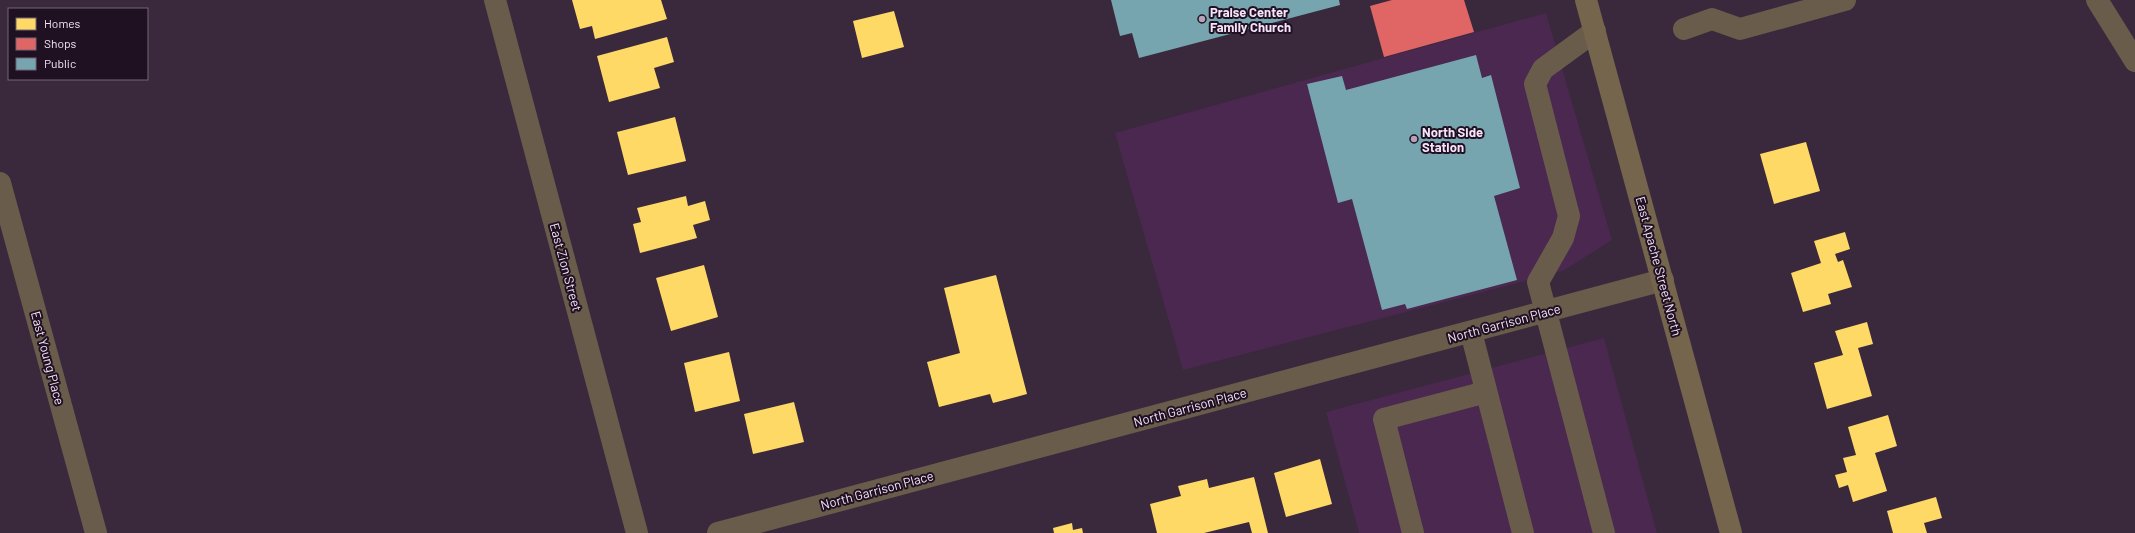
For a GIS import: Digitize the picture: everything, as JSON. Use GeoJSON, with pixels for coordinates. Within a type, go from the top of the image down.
{"type":"FeatureCollection","features":[{"type":"Feature","properties":{"kind":"main road","name":"East Apache Street North"},"geometry":{"type":"LineString","coordinates":[[1586,0],[1731,533]]}},
{"type":"Feature","properties":{"kind":"street","name":"East Zion Street"},"geometry":{"type":"LineString","coordinates":[[496,0],[637,533]]}},
{"type":"Feature","properties":{"kind":"street"},"geometry":{"type":"LineString","coordinates":[[1684,29],[1712,19],[1740,29],[1845,0]]}},
{"type":"Feature","properties":{"kind":"street"},"geometry":{"type":"LineString","coordinates":[[2097,0],[2135,61]]}},
{"type":"Feature","properties":{"kind":"street"},"geometry":{"type":"LineString","coordinates":[[1595,31],[1543,69],[1535,84],[1569,216],[1563,238],[1538,282],[1604,533]]}},
{"type":"Feature","properties":{"kind":"street","name":"East Young Place"},"geometry":{"type":"LineString","coordinates":[[0,183],[96,533]]}},
{"type":"Feature","properties":{"kind":"street","name":"North Garrison Place"},"geometry":{"type":"LineString","coordinates":[[718,533],[1663,280]]}},
{"type":"Feature","properties":{"kind":"street"},"geometry":{"type":"LineString","coordinates":[[1471,332],[1523,533]]}},
{"type":"Feature","properties":{"kind":"street"},"geometry":{"type":"LineString","coordinates":[[1413,533],[1384,419],[1486,392]]}},
{"type":"Feature","properties":{"kind":"shaded area"},"geometry":{"type":"Polygon","coordinates":[[[1546,13],[1612,240],[1563,271],[1183,370],[1115,133],[1546,13]]]}},
{"type":"Feature","properties":{"kind":"shaded area"},"geometry":{"type":"Polygon","coordinates":[[[1604,338],[1657,533],[1359,533],[1326,412],[1604,338]]]}},
{"type":"Feature","properties":{"kind":"building: Homes"},"geometry":{"type":"Polygon","coordinates":[[[572,0],[661,0],[667,19],[595,39],[592,26],[580,29],[572,0]]]}},
{"type":"Feature","properties":{"kind":"building: Homes"},"geometry":{"type":"Polygon","coordinates":[[[894,11],[904,47],[862,58],[853,21],[894,11]]]}},
{"type":"Feature","properties":{"kind":"building: Homes"},"geometry":{"type":"Polygon","coordinates":[[[667,37],[674,62],[654,68],[660,88],[609,102],[597,56],[667,37]]]}},
{"type":"Feature","properties":{"kind":"building: Homes"},"geometry":{"type":"Polygon","coordinates":[[[675,117],[686,161],[628,175],[617,132],[675,117]]]}},
{"type":"Feature","properties":{"kind":"building: Homes"},"geometry":{"type":"Polygon","coordinates":[[[1806,142],[1820,191],[1774,204],[1760,154],[1806,142]]]}},
{"type":"Feature","properties":{"kind":"building: Homes"},"geometry":{"type":"Polygon","coordinates":[[[686,196],[688,206],[705,201],[710,220],[693,225],[697,238],[640,253],[633,224],[641,222],[637,208],[686,196]]]}},
{"type":"Feature","properties":{"kind":"building: Homes"},"geometry":{"type":"Polygon","coordinates":[[[1845,232],[1850,249],[1835,254],[1838,262],[1843,260],[1852,287],[1828,294],[1831,304],[1803,312],[1791,273],[1821,263],[1814,241],[1845,232]]]}},
{"type":"Feature","properties":{"kind":"building: Homes"},"geometry":{"type":"Polygon","coordinates":[[[704,265],[718,317],[671,331],[656,278],[704,265]]]}},
{"type":"Feature","properties":{"kind":"building: Homes"},"geometry":{"type":"Polygon","coordinates":[[[996,275],[1027,394],[993,403],[990,394],[939,407],[927,362],[960,353],[944,288],[996,275]]]}},
{"type":"Feature","properties":{"kind":"building: Homes"},"geometry":{"type":"Polygon","coordinates":[[[1867,322],[1873,344],[1858,348],[1872,396],[1827,409],[1814,363],[1843,355],[1835,331],[1867,322]]]}},
{"type":"Feature","properties":{"kind":"building: Homes"},"geometry":{"type":"Polygon","coordinates":[[[729,352],[740,401],[695,412],[684,363],[729,352]]]}},
{"type":"Feature","properties":{"kind":"building: Homes"},"geometry":{"type":"Polygon","coordinates":[[[794,402],[804,442],[753,454],[744,414],[794,402]]]}},
{"type":"Feature","properties":{"kind":"building: Homes"},"geometry":{"type":"Polygon","coordinates":[[[1888,415],[1897,446],[1875,453],[1887,491],[1853,502],[1848,485],[1839,488],[1835,475],[1847,472],[1843,458],[1856,455],[1848,427],[1888,415]]]}},
{"type":"Feature","properties":{"kind":"building: Homes"},"geometry":{"type":"Polygon","coordinates":[[[1320,459],[1332,504],[1286,517],[1274,473],[1320,459]]]}},
{"type":"Feature","properties":{"kind":"building: Homes"},"geometry":{"type":"Polygon","coordinates":[[[1254,477],[1268,533],[1252,533],[1249,522],[1204,533],[1157,533],[1150,504],[1181,496],[1178,486],[1207,479],[1209,488],[1254,477]]]}},
{"type":"Feature","properties":{"kind":"building: Homes"},"geometry":{"type":"Polygon","coordinates":[[[1936,497],[1942,518],[1924,523],[1927,533],[1893,533],[1887,511],[1936,497]]]}},
{"type":"Feature","properties":{"kind":"building: Homes"},"geometry":{"type":"Polygon","coordinates":[[[1072,523],[1073,530],[1082,528],[1083,533],[1054,533],[1053,528],[1072,523]]]}},
{"type":"Feature","properties":{"kind":"building: Shops"},"geometry":{"type":"Polygon","coordinates":[[[1392,0],[1464,0],[1474,32],[1384,57],[1370,6],[1392,0]]]}},
{"type":"Feature","properties":{"kind":"building: Public","name":"Praise Center Family Church"},"geometry":{"type":"Polygon","coordinates":[[[1111,0],[1339,0],[1340,5],[1139,58],[1132,33],[1120,36],[1111,0]]]}},
{"type":"Feature","properties":{"kind":"building: Public","name":"North Side Station"},"geometry":{"type":"Polygon","coordinates":[[[1476,55],[1482,78],[1491,75],[1520,188],[1494,196],[1517,280],[1407,309],[1405,304],[1382,310],[1352,199],[1338,203],[1307,84],[1342,76],[1346,90],[1476,55]]]}},
{"type":"Feature","properties":{"kind":"place","name":"Praise Center Family Church"},"geometry":{"type":"Point","coordinates":[1202,19]}},
{"type":"Feature","properties":{"kind":"place","name":"North Side Station"},"geometry":{"type":"Point","coordinates":[1414,139]}}]}
